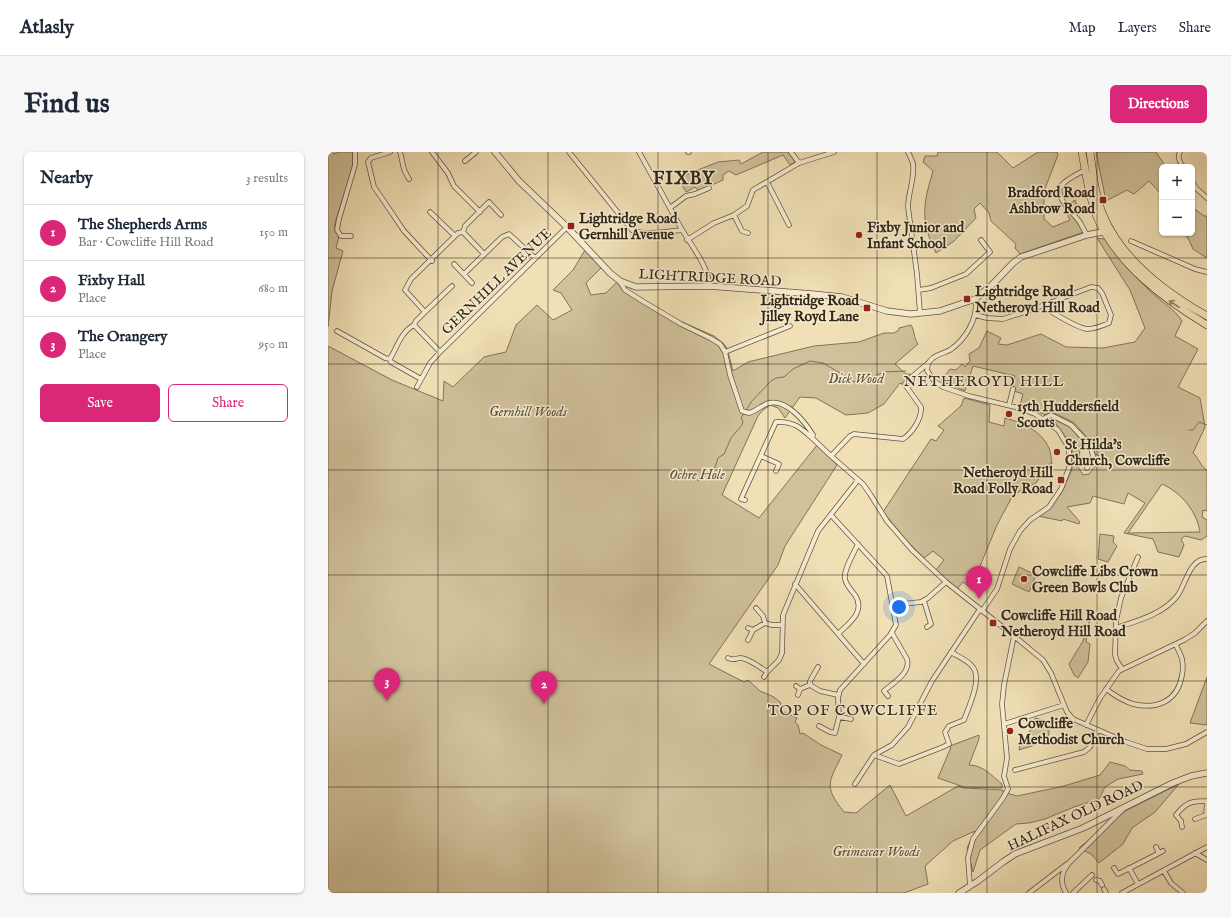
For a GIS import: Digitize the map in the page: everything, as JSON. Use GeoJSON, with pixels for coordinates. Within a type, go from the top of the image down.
{"type":"FeatureCollection","features":[{"type":"Feature","properties":{"kind":"main road"},"geometry":{"type":"LineString","coordinates":[[1082,152],[1085,170],[1112,245],[1137,273],[1168,300],[1207,325]]}},
{"type":"Feature","properties":{"kind":"main road"},"geometry":{"type":"LineString","coordinates":[[1090,152],[1100,215]]}},
{"type":"Feature","properties":{"kind":"main road"},"geometry":{"type":"LineString","coordinates":[[1108,231],[1141,268],[1173,295],[1207,316]]}},
{"type":"Feature","properties":{"kind":"street"},"geometry":{"type":"LineString","coordinates":[[351,236],[341,236],[338,230],[339,219],[355,165],[355,152]]}},
{"type":"Feature","properties":{"kind":"street"},"geometry":{"type":"LineString","coordinates":[[390,152],[371,158],[368,162],[374,187],[404,231],[432,261]]}},
{"type":"Feature","properties":{"kind":"street"},"geometry":{"type":"LineString","coordinates":[[400,152],[403,171],[409,179]]}},
{"type":"Feature","properties":{"kind":"street"},"geometry":{"type":"LineString","coordinates":[[432,152],[448,173],[453,185],[480,212]]}},
{"type":"Feature","properties":{"kind":"street"},"geometry":{"type":"LineString","coordinates":[[465,161],[476,152]]}},
{"type":"Feature","properties":{"kind":"street","name":"LIGHTRIDGE ROAD"},"geometry":{"type":"LineString","coordinates":[[495,152],[519,181],[567,227],[610,273],[620,281],[636,287],[710,286],[842,297],[887,311],[911,314],[940,311],[975,299]]}},
{"type":"Feature","properties":{"kind":"street"},"geometry":{"type":"LineString","coordinates":[[569,152],[634,232],[682,230]]}},
{"type":"Feature","properties":{"kind":"street"},"geometry":{"type":"LineString","coordinates":[[640,152],[687,240],[707,271],[710,279],[710,286]]}},
{"type":"Feature","properties":{"kind":"street"},"geometry":{"type":"LineString","coordinates":[[791,152],[799,163]]}},
{"type":"Feature","properties":{"kind":"street"},"geometry":{"type":"LineString","coordinates":[[687,240],[714,223],[734,215],[746,206],[753,190],[799,163],[834,152]]}},
{"type":"Feature","properties":{"kind":"street"},"geometry":{"type":"LineString","coordinates":[[908,152],[913,162],[908,207],[915,254],[920,314]]}},
{"type":"Feature","properties":{"kind":"street"},"geometry":{"type":"LineString","coordinates":[[1179,153],[1181,164]]}},
{"type":"Feature","properties":{"kind":"street"},"geometry":{"type":"LineString","coordinates":[[1085,170],[1062,185],[1060,191],[1064,205],[1080,223],[1087,235]]}},
{"type":"Feature","properties":{"kind":"street"},"geometry":{"type":"LineString","coordinates":[[767,182],[789,225]]}},
{"type":"Feature","properties":{"kind":"street"},"geometry":{"type":"LineString","coordinates":[[1195,186],[1207,198]]}},
{"type":"Feature","properties":{"kind":"street"},"geometry":{"type":"LineString","coordinates":[[670,208],[686,196],[709,188]]}},
{"type":"Feature","properties":{"kind":"street"},"geometry":{"type":"LineString","coordinates":[[463,232],[465,226],[489,202],[501,215]]}},
{"type":"Feature","properties":{"kind":"street"},"geometry":{"type":"LineString","coordinates":[[430,212],[455,236]]}},
{"type":"Feature","properties":{"kind":"street"},"geometry":{"type":"LineString","coordinates":[[734,215],[742,231],[748,233]]}},
{"type":"Feature","properties":{"kind":"street","name":"GERNHILL AVENUE"},"geometry":{"type":"LineString","coordinates":[[416,387],[430,363],[440,352],[567,227]]}},
{"type":"Feature","properties":{"kind":"street"},"geometry":{"type":"LineString","coordinates":[[831,456],[850,436],[854,434],[903,438],[908,436],[915,426],[921,411],[921,407],[905,384],[912,375],[928,364],[933,358],[949,350],[960,342],[971,325],[975,315],[975,299],[991,286],[1013,263],[1021,258],[1087,235],[1108,231]]}},
{"type":"Feature","properties":{"kind":"street"},"geometry":{"type":"LineString","coordinates":[[425,312],[405,290],[411,279],[432,261],[458,233],[463,232]]}},
{"type":"Feature","properties":{"kind":"street"},"geometry":{"type":"LineString","coordinates":[[463,232],[484,254]]}},
{"type":"Feature","properties":{"kind":"street"},"geometry":{"type":"LineString","coordinates":[[464,274],[502,237],[509,234],[534,258]]}},
{"type":"Feature","properties":{"kind":"street"},"geometry":{"type":"LineString","coordinates":[[919,290],[931,288],[966,274],[990,252],[981,240]]}},
{"type":"Feature","properties":{"kind":"street"},"geometry":{"type":"LineString","coordinates":[[1131,241],[1195,269],[1207,272]]}},
{"type":"Feature","properties":{"kind":"street"},"geometry":{"type":"LineString","coordinates":[[454,264],[472,283]]}},
{"type":"Feature","properties":{"kind":"street"},"geometry":{"type":"LineString","coordinates":[[620,281],[625,290],[644,302],[681,324],[720,344],[725,352],[730,375],[742,411],[749,413],[770,403],[783,404],[807,425],[813,435],[812,438]]}},
{"type":"Feature","properties":{"kind":"street"},"geometry":{"type":"LineString","coordinates":[[390,359],[403,335],[452,286]]}},
{"type":"Feature","properties":{"kind":"street"},"geometry":{"type":"LineString","coordinates":[[975,315],[999,319],[1022,314],[1042,306],[1092,287],[1098,288],[1102,293],[1111,315],[1109,323],[1101,327],[1087,329],[1072,323],[1042,306]]}},
{"type":"Feature","properties":{"kind":"street"},"geometry":{"type":"LineString","coordinates":[[414,325],[440,352]]}},
{"type":"Feature","properties":{"kind":"street"},"geometry":{"type":"LineString","coordinates":[[725,352],[790,326]]}},
{"type":"Feature","properties":{"kind":"street"},"geometry":{"type":"LineString","coordinates":[[337,331],[385,358],[390,359],[391,362],[421,379]]}},
{"type":"Feature","properties":{"kind":"street"},"geometry":{"type":"LineString","coordinates":[[855,784],[874,755],[892,745],[908,727],[932,681],[951,652],[997,589],[1010,549],[1020,531],[1030,520],[1049,507],[1061,489],[1069,468],[1069,448],[1058,430],[1035,414],[1009,405],[969,396],[943,387],[934,381],[930,375],[928,364]]}},
{"type":"Feature","properties":{"kind":"street"},"geometry":{"type":"LineString","coordinates":[[1009,405],[1013,389]]}},
{"type":"Feature","properties":{"kind":"street"},"geometry":{"type":"LineString","coordinates":[[1043,419],[1051,415],[1072,425],[1090,445],[1093,456],[1087,468]]}},
{"type":"Feature","properties":{"kind":"street"},"geometry":{"type":"LineString","coordinates":[[745,500],[741,498],[776,422],[788,421],[803,430],[858,480],[870,494],[892,528],[912,550],[946,582],[1014,636],[1046,664],[1070,717],[1138,746],[1156,749],[1166,749],[1186,744],[1207,732]]}},
{"type":"Feature","properties":{"kind":"street"},"geometry":{"type":"LineString","coordinates":[[761,456],[780,463],[776,471]]}},
{"type":"Feature","properties":{"kind":"street"},"geometry":{"type":"LineString","coordinates":[[764,677],[779,660],[782,653],[783,615],[818,531],[858,480]]}},
{"type":"Feature","properties":{"kind":"street"},"geometry":{"type":"LineString","coordinates":[[820,726],[830,732],[835,733],[839,717],[838,695],[843,686],[892,633],[896,625],[887,576],[830,515]]}},
{"type":"Feature","properties":{"kind":"street"},"geometry":{"type":"LineString","coordinates":[[838,634],[856,617],[858,612],[856,597],[846,584],[845,574],[858,544]]}},
{"type":"Feature","properties":{"kind":"street"},"geometry":{"type":"LineString","coordinates":[[1122,670],[1115,655],[1116,621],[1121,598],[1138,557]]}},
{"type":"Feature","properties":{"kind":"street"},"geometry":{"type":"LineString","coordinates":[[1116,628],[1152,614],[1167,605],[1177,596],[1194,565],[1199,560],[1207,559]]}},
{"type":"Feature","properties":{"kind":"street"},"geometry":{"type":"LineString","coordinates":[[893,605],[924,601],[946,582]]}},
{"type":"Feature","properties":{"kind":"street"},"geometry":{"type":"LineString","coordinates":[[796,584],[864,664]]}},
{"type":"Feature","properties":{"kind":"street"},"geometry":{"type":"LineString","coordinates":[[924,601],[931,624],[927,627]]}},
{"type":"Feature","properties":{"kind":"street"},"geometry":{"type":"LineString","coordinates":[[756,608],[763,616],[765,623]]}},
{"type":"Feature","properties":{"kind":"street"},"geometry":{"type":"LineString","coordinates":[[1086,725],[1116,674],[1176,645],[1195,633],[1207,621]]}},
{"type":"Feature","properties":{"kind":"street"},"geometry":{"type":"LineString","coordinates":[[748,640],[753,630],[765,623],[772,625],[782,624]]}},
{"type":"Feature","properties":{"kind":"street"},"geometry":{"type":"LineString","coordinates":[[748,628],[753,630]]}},
{"type":"Feature","properties":{"kind":"street"},"geometry":{"type":"LineString","coordinates":[[888,696],[884,691],[908,668],[907,659],[892,633]]}},
{"type":"Feature","properties":{"kind":"street"},"geometry":{"type":"LineString","coordinates":[[970,886],[968,858],[973,839],[1008,789],[1004,776],[1007,758],[1002,704],[1014,636]]}},
{"type":"Feature","properties":{"kind":"street"},"geometry":{"type":"LineString","coordinates":[[1106,689],[1124,701],[1139,705],[1155,706],[1167,701],[1176,692],[1181,680],[1182,659],[1176,645]]}},
{"type":"Feature","properties":{"kind":"street"},"geometry":{"type":"LineString","coordinates":[[874,755],[899,764],[949,744],[945,732],[949,726],[964,720],[977,679],[976,672],[972,665],[951,652]]}},
{"type":"Feature","properties":{"kind":"street"},"geometry":{"type":"LineString","coordinates":[[728,658],[733,662],[743,658],[756,664],[767,672]]}},
{"type":"Feature","properties":{"kind":"street"},"geometry":{"type":"LineString","coordinates":[[810,685],[810,681],[818,667]]}},
{"type":"Feature","properties":{"kind":"street"},"geometry":{"type":"LineString","coordinates":[[798,695],[798,687],[810,685],[820,691],[838,695]]}},
{"type":"Feature","properties":{"kind":"street"},"geometry":{"type":"LineString","coordinates":[[1004,724],[1064,705]]}},
{"type":"Feature","properties":{"kind":"street"},"geometry":{"type":"LineString","coordinates":[[839,717],[851,719]]}},
{"type":"Feature","properties":{"kind":"street"},"geometry":{"type":"LineString","coordinates":[[1015,770],[1084,752],[1090,747],[1098,730]]}},
{"type":"Feature","properties":{"kind":"street","name":"HALIFAX OLD ROAD"},"geometry":{"type":"LineString","coordinates":[[959,893],[1015,854],[1083,828],[1173,782],[1207,773]]}},
{"type":"Feature","properties":{"kind":"street"},"geometry":{"type":"LineString","coordinates":[[1182,827],[1181,820],[1176,815],[1179,810],[1191,802],[1207,801],[1207,815],[1195,819]]}},
{"type":"Feature","properties":{"kind":"street"},"geometry":{"type":"LineString","coordinates":[[1029,893],[1068,864],[1125,807]]}},
{"type":"Feature","properties":{"kind":"street"},"geometry":{"type":"LineString","coordinates":[[1114,868],[1118,874],[1161,852],[1156,847]]}},
{"type":"Feature","properties":{"kind":"street"},"geometry":{"type":"LineString","coordinates":[[1122,893],[1207,847]]}},
{"type":"Feature","properties":{"kind":"street"},"geometry":{"type":"LineString","coordinates":[[1195,853],[1207,860]]}},
{"type":"Feature","properties":{"kind":"street"},"geometry":{"type":"LineString","coordinates":[[1066,893],[1063,887],[1062,875],[1068,864]]}},
{"type":"Feature","properties":{"kind":"street"},"geometry":{"type":"LineString","coordinates":[[1129,868],[1138,884]]}},
{"type":"Feature","properties":{"kind":"street"},"geometry":{"type":"LineString","coordinates":[[1164,871],[1171,883],[1183,893]]}},
{"type":"Feature","properties":{"kind":"street"},"geometry":{"type":"LineString","coordinates":[[1073,893],[1086,878],[1092,875]]}},
{"type":"Feature","properties":{"kind":"green space"},"geometry":{"type":"Polygon","coordinates":[[[328,152],[333,152],[334,154],[339,152],[353,152],[353,166],[335,223],[335,231],[339,236],[336,248],[343,251],[332,291],[328,327],[328,152]]]}},
{"type":"Feature","properties":{"kind":"green space"},"geometry":{"type":"Polygon","coordinates":[[[763,152],[788,152],[795,162],[790,165],[783,155],[736,175],[729,171],[723,175],[723,180],[699,191],[695,187],[686,192],[678,178],[718,162],[739,160],[741,164],[763,152]]]}},
{"type":"Feature","properties":{"kind":"green space"},"geometry":{"type":"Polygon","coordinates":[[[938,152],[997,152],[1013,168],[1038,152],[1057,152],[1058,155],[1044,191],[1044,219],[1053,227],[1070,220],[1064,207],[1075,200],[1079,211],[1075,218],[1084,232],[1020,254],[1015,248],[1016,244],[991,221],[989,213],[980,203],[974,209],[976,218],[954,241],[936,253],[925,222],[925,203],[933,171],[923,162],[925,156],[937,156],[938,152]]]}},
{"type":"Feature","properties":{"kind":"green space"},"geometry":{"type":"Polygon","coordinates":[[[1096,152],[1156,152],[1164,164],[1159,164],[1159,192],[1149,181],[1134,194],[1127,190],[1106,201],[1096,152]]]}},
{"type":"Feature","properties":{"kind":"green space"},"geometry":{"type":"Polygon","coordinates":[[[1195,209],[1204,216],[1207,216],[1207,258],[1193,249],[1186,236],[1195,236],[1195,209]]]}},
{"type":"Feature","properties":{"kind":"green space"},"geometry":{"type":"Polygon","coordinates":[[[1097,238],[1104,239],[1120,260],[1138,279],[1179,317],[1182,321],[1175,336],[1198,349],[1178,387],[1200,398],[1205,427],[1193,453],[1207,470],[1207,511],[1203,510],[1202,517],[1207,520],[1207,536],[1201,540],[1185,536],[1181,539],[1184,545],[1179,557],[1158,552],[1153,539],[1124,533],[1145,503],[1128,493],[1124,504],[1093,496],[1090,503],[1067,507],[1080,522],[1079,524],[1063,519],[1062,521],[1038,516],[1052,506],[1063,490],[1072,469],[1072,447],[1052,418],[1070,427],[1081,440],[1078,467],[1083,475],[1089,474],[1102,457],[1095,454],[1092,443],[1073,422],[1050,411],[1046,415],[1020,405],[1023,394],[1014,391],[1014,387],[1012,386],[1015,376],[973,366],[965,391],[941,381],[950,369],[956,370],[962,364],[965,367],[970,361],[969,354],[979,348],[987,331],[1001,338],[998,344],[1007,345],[1041,334],[1066,347],[1103,348],[1135,342],[1145,328],[1130,290],[1097,238]],[[1162,484],[1128,533],[1200,532],[1196,517],[1192,510],[1176,492],[1162,484]]]}},
{"type":"Feature","properties":{"kind":"green space"},"geometry":{"type":"Polygon","coordinates":[[[585,250],[601,268],[586,283],[591,295],[606,293],[617,282],[626,286],[626,289],[675,319],[714,336],[723,343],[727,348],[733,371],[748,362],[814,346],[859,342],[884,333],[894,333],[899,330],[899,328],[911,325],[912,327],[918,344],[895,364],[906,374],[911,374],[902,384],[900,383],[884,404],[868,413],[846,415],[816,398],[800,397],[785,418],[778,408],[770,405],[758,416],[722,495],[759,518],[817,445],[837,465],[785,546],[778,565],[709,664],[744,682],[748,680],[760,691],[774,697],[781,703],[779,708],[785,713],[797,718],[795,722],[798,725],[800,734],[803,733],[821,745],[842,755],[831,778],[830,784],[833,796],[844,812],[856,813],[890,785],[906,816],[958,786],[964,788],[1003,790],[1003,792],[1017,796],[1064,786],[1100,775],[1110,762],[1125,766],[1130,770],[1142,771],[1143,774],[1118,779],[1105,787],[1099,799],[1045,819],[1029,823],[1016,824],[980,850],[973,872],[967,848],[975,831],[953,841],[925,866],[928,884],[904,893],[328,893],[328,346],[392,380],[443,401],[444,381],[453,387],[484,357],[506,352],[516,325],[537,305],[553,320],[572,310],[561,293],[553,290],[573,270],[585,250]]]}},
{"type":"Feature","properties":{"kind":"green space"},"geometry":{"type":"Polygon","coordinates":[[[964,398],[990,405],[989,422],[1004,426],[1005,418],[1018,422],[1036,432],[1046,442],[1049,448],[1052,464],[1049,464],[1036,483],[1013,495],[997,525],[971,588],[963,582],[957,589],[936,570],[944,560],[933,551],[924,558],[906,540],[883,512],[931,439],[936,441],[944,430],[938,426],[961,406],[964,398]]]}},
{"type":"Feature","properties":{"kind":"green space"},"geometry":{"type":"Polygon","coordinates":[[[1100,534],[1114,536],[1113,542],[1117,546],[1108,562],[1098,559],[1100,534]]]}},
{"type":"Feature","properties":{"kind":"green space","name":"Cowcliffe Libs Crown Green Bowls Club"},"geometry":{"type":"Polygon","coordinates":[[[1019,567],[1036,575],[1029,592],[1012,584],[1019,567]]]}},
{"type":"Feature","properties":{"kind":"green space"},"geometry":{"type":"Polygon","coordinates":[[[1090,619],[1086,642],[1090,644],[1088,662],[1078,678],[1074,675],[1069,664],[1083,641],[1090,619]]]}},
{"type":"Feature","properties":{"kind":"green space"},"geometry":{"type":"Polygon","coordinates":[[[1207,677],[1207,725],[1190,723],[1207,677]]]}},
{"type":"Feature","properties":{"kind":"green space"},"geometry":{"type":"Polygon","coordinates":[[[1035,718],[1050,722],[1048,741],[1019,750],[1020,743],[1030,731],[1035,718]]]}},
{"type":"Feature","properties":{"kind":"green space"},"geometry":{"type":"Polygon","coordinates":[[[979,735],[979,739],[969,765],[974,765],[987,772],[1002,784],[1002,788],[964,787],[938,778],[951,747],[950,746],[979,735]]]}},
{"type":"Feature","properties":{"kind":"green space"},"geometry":{"type":"Polygon","coordinates":[[[1179,784],[1155,812],[1132,828],[1123,844],[1099,863],[1091,854],[1079,848],[1125,811],[1179,784]]]}},
{"type":"Feature","properties":{"kind":"waterway"},"geometry":{"type":"LineString","coordinates":[[746,411],[751,402],[771,381],[776,378],[784,377],[793,369],[810,361],[823,363],[851,381],[860,382],[884,372],[906,371]]}},
{"type":"Feature","properties":{"kind":"waterway"},"geometry":{"type":"LineString","coordinates":[[698,481],[715,467],[718,458],[724,454],[731,438],[742,425],[743,421],[741,418],[744,413]]}},
{"type":"Feature","properties":{"kind":"waterway"},"geometry":{"type":"LineString","coordinates":[[1189,430],[1193,430],[1199,422],[1207,425]]}},
{"type":"Feature","properties":{"kind":"place","name":"Bradford Road Ashbrow Road"},"geometry":{"type":"Point","coordinates":[1103,200]}},
{"type":"Feature","properties":{"kind":"place","name":"Lightridge Road Gernhill Avenue"},"geometry":{"type":"Point","coordinates":[571,226]}},
{"type":"Feature","properties":{"kind":"place","name":"Fixby Junior and Infant School"},"geometry":{"type":"Point","coordinates":[859,235]}},
{"type":"Feature","properties":{"kind":"place","name":"Lightridge Road Netheroyd Hill Road"},"geometry":{"type":"Point","coordinates":[967,299]}},
{"type":"Feature","properties":{"kind":"place","name":"Lightridge Road Jilley Royd Lane"},"geometry":{"type":"Point","coordinates":[867,308]}},
{"type":"Feature","properties":{"kind":"place","name":"15th Huddersfield Scouts"},"geometry":{"type":"Point","coordinates":[1009,414]}},
{"type":"Feature","properties":{"kind":"place","name":"St Hilda's Church, Cowcliffe"},"geometry":{"type":"Point","coordinates":[1057,452]}},
{"type":"Feature","properties":{"kind":"place","name":"Netheroyd Hill Road Folly Road"},"geometry":{"type":"Point","coordinates":[1061,480]}},
{"type":"Feature","properties":{"kind":"place","name":"Cowcliffe Libs Crown Green Bowls Club"},"geometry":{"type":"Point","coordinates":[1024,579]}},
{"type":"Feature","properties":{"kind":"place","name":"The Shepherds Arms"},"geometry":{"type":"Point","coordinates":[979,599]}},
{"type":"Feature","properties":{"kind":"place","name":"Cowcliffe Hill Road Netheroyd Hill Road"},"geometry":{"type":"Point","coordinates":[993,623]}},
{"type":"Feature","properties":{"kind":"place","name":"The Orangery"},"geometry":{"type":"Point","coordinates":[387,701]}},
{"type":"Feature","properties":{"kind":"place","name":"Fixby Hall"},"geometry":{"type":"Point","coordinates":[544,704]}},
{"type":"Feature","properties":{"kind":"place","name":"Cowcliffe Methodist Church"},"geometry":{"type":"Point","coordinates":[1010,731]}},
{"type":"Feature","properties":{"kind":"district","name":"FIXBY"},"geometry":{"type":"Point","coordinates":[684,178]}},
{"type":"Feature","properties":{"kind":"district","name":"NETHEROYD HILL"},"geometry":{"type":"Point","coordinates":[984,381]}},
{"type":"Feature","properties":{"kind":"district","name":"TOP OF COWCLIFFE"},"geometry":{"type":"Point","coordinates":[853,710]}},
{"type":"Feature","properties":{"kind":"park label","name":"Dick Wood"},"geometry":{"type":"Point","coordinates":[856,378]}},
{"type":"Feature","properties":{"kind":"park label","name":"Gernhill Woods"},"geometry":{"type":"Point","coordinates":[528,411]}},
{"type":"Feature","properties":{"kind":"park label","name":"Ochre Hole"},"geometry":{"type":"Point","coordinates":[697,474]}},
{"type":"Feature","properties":{"kind":"park label","name":"Grimescar Woods"},"geometry":{"type":"Point","coordinates":[876,851]}}]}
